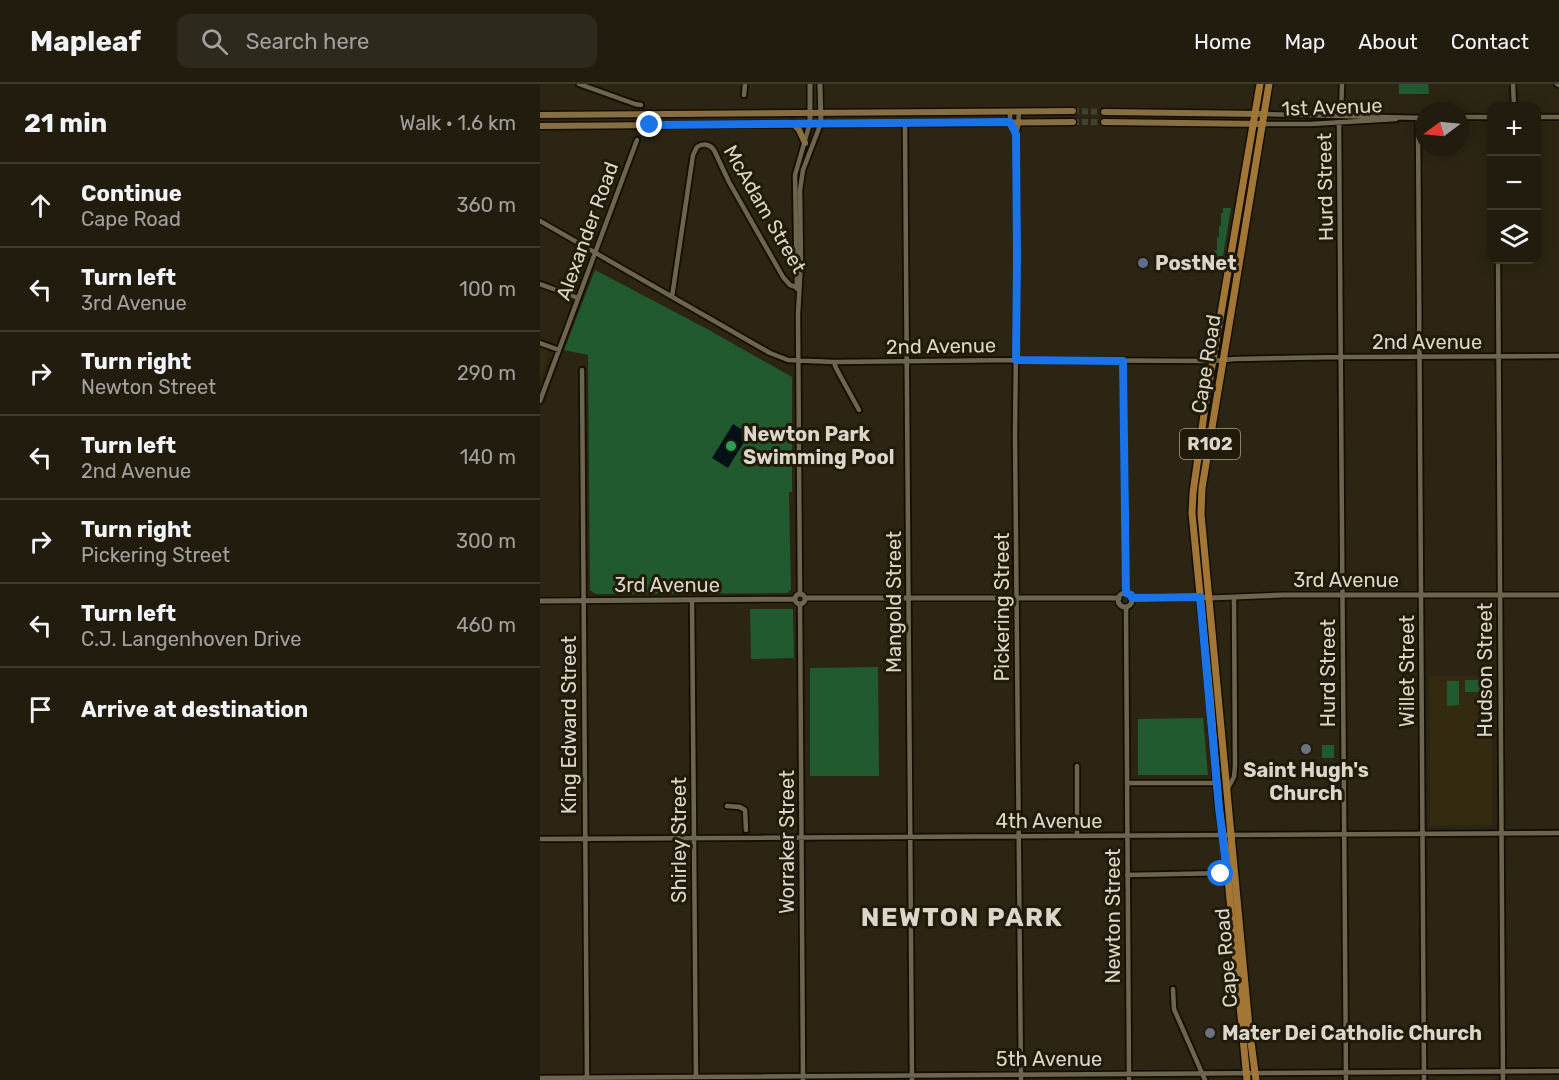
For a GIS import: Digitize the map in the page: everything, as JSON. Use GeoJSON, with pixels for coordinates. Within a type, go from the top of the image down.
{"type":"FeatureCollection","features":[{"type":"Feature","properties":{"kind":"main road","name":"Cape Road"},"geometry":{"type":"LineString","coordinates":[[1256,1076],[1248,1017],[1201,506],[1202,488],[1262,124],[1260,84]]}},
{"type":"Feature","properties":{"kind":"main road","name":"Cape Road"},"geometry":{"type":"LineString","coordinates":[[1246,1076],[1194,534],[1193,493],[1204,407],[1254,124],[1269,84]]}},
{"type":"Feature","properties":{"kind":"main road"},"geometry":{"type":"LineString","coordinates":[[540,115],[1073,111]]}},
{"type":"Feature","properties":{"kind":"main road"},"geometry":{"type":"LineString","coordinates":[[1104,112],[1260,113]]}},
{"type":"Feature","properties":{"kind":"main road"},"geometry":{"type":"LineString","coordinates":[[540,126],[1073,122]]}},
{"type":"Feature","properties":{"kind":"main road"},"geometry":{"type":"LineString","coordinates":[[1104,122],[1262,124]]}},
{"type":"Feature","properties":{"kind":"main road"},"geometry":{"type":"LineString","coordinates":[[793,123],[799,130],[804,143]]}},
{"type":"Feature","properties":{"kind":"street"},"geometry":{"type":"LineString","coordinates":[[579,84],[641,105]]}},
{"type":"Feature","properties":{"kind":"street"},"geometry":{"type":"LineString","coordinates":[[744,95],[745,84]]}},
{"type":"Feature","properties":{"kind":"street"},"geometry":{"type":"LineString","coordinates":[[810,84],[810,123],[795,175],[803,596],[804,602],[800,604],[796,602],[796,596],[803,596],[909,598],[1119,598]]}},
{"type":"Feature","properties":{"kind":"street"},"geometry":{"type":"LineString","coordinates":[[798,288],[802,175],[821,123],[820,84]]}},
{"type":"Feature","properties":{"kind":"street"},"geometry":{"type":"LineString","coordinates":[[1341,115],[1342,84]]}},
{"type":"Feature","properties":{"kind":"street"},"geometry":{"type":"LineString","coordinates":[[1513,84],[1514,102]]}},
{"type":"Feature","properties":{"kind":"street","name":"Pickering Street"},"geometry":{"type":"LineString","coordinates":[[1010,111],[1010,122],[1016,134]]}},
{"type":"Feature","properties":{"kind":"street","name":"Pickering Street"},"geometry":{"type":"LineString","coordinates":[[1019,111],[1016,134],[1016,360],[1021,1077]]}},
{"type":"Feature","properties":{"kind":"street","name":"1st Avenue"},"geometry":{"type":"LineString","coordinates":[[1260,113],[1405,118]]}},
{"type":"Feature","properties":{"kind":"street"},"geometry":{"type":"LineString","coordinates":[[1469,117],[1487,117]]}},
{"type":"Feature","properties":{"kind":"street"},"geometry":{"type":"LineString","coordinates":[[1541,117],[1559,117]]}},
{"type":"Feature","properties":{"kind":"street"},"geometry":{"type":"LineString","coordinates":[[1405,118],[1415,118]]}},
{"type":"Feature","properties":{"kind":"street","name":"1st Avenue"},"geometry":{"type":"LineString","coordinates":[[1262,124],[1405,118]]}},
{"type":"Feature","properties":{"kind":"street","name":"Hurd Street"},"geometry":{"type":"LineString","coordinates":[[1339,122],[1346,1080]]}},
{"type":"Feature","properties":{"kind":"street","name":"Mangold Street"},"geometry":{"type":"LineString","coordinates":[[905,124],[912,1078]]}},
{"type":"Feature","properties":{"kind":"street","name":"Alexander Road"},"geometry":{"type":"LineString","coordinates":[[540,401],[637,140]]}},
{"type":"Feature","properties":{"kind":"street","name":"McAdam Street"},"geometry":{"type":"LineString","coordinates":[[672,297],[693,155],[697,147],[706,145],[711,146],[714,150],[729,182],[783,277],[790,285],[798,288]]}},
{"type":"Feature","properties":{"kind":"street","name":"Willet Street"},"geometry":{"type":"LineString","coordinates":[[1421,156],[1424,1080]]}},
{"type":"Feature","properties":{"kind":"street","name":"2nd Avenue"},"geometry":{"type":"LineString","coordinates":[[540,221],[770,353],[788,360],[834,362],[1213,361],[1341,357],[1559,356]]}},
{"type":"Feature","properties":{"kind":"street","name":"Hudson Street"},"geometry":{"type":"LineString","coordinates":[[1498,264],[1503,1080]]}},
{"type":"Feature","properties":{"kind":"street"},"geometry":{"type":"LineString","coordinates":[[540,284],[578,298]]}},
{"type":"Feature","properties":{"kind":"street"},"geometry":{"type":"LineString","coordinates":[[540,343],[559,350]]}},
{"type":"Feature","properties":{"kind":"street"},"geometry":{"type":"LineString","coordinates":[[1123,361],[1126,593]]}},
{"type":"Feature","properties":{"kind":"street"},"geometry":{"type":"LineString","coordinates":[[834,362],[859,410]]}},
{"type":"Feature","properties":{"kind":"street","name":"King Edward Street"},"geometry":{"type":"LineString","coordinates":[[582,370],[587,1079]]}},
{"type":"Feature","properties":{"kind":"street"},"geometry":{"type":"LineString","coordinates":[[1121,594],[1131,595],[1131,604],[1126,607],[1120,604],[1119,598],[1121,594]]}},
{"type":"Feature","properties":{"kind":"street","name":"3rd Avenue"},"geometry":{"type":"LineString","coordinates":[[1132,598],[1559,594]]}},
{"type":"Feature","properties":{"kind":"street"},"geometry":{"type":"LineString","coordinates":[[1227,791],[1234,776],[1234,597]]}},
{"type":"Feature","properties":{"kind":"street","name":"3rd Avenue"},"geometry":{"type":"LineString","coordinates":[[540,601],[795,599]]}},
{"type":"Feature","properties":{"kind":"street","name":"Shirley Street"},"geometry":{"type":"LineString","coordinates":[[692,600],[696,1078]]}},
{"type":"Feature","properties":{"kind":"street","name":"Worraker Street"},"geometry":{"type":"LineString","coordinates":[[800,604],[803,1078]]}},
{"type":"Feature","properties":{"kind":"street","name":"Newton Street"},"geometry":{"type":"LineString","coordinates":[[1126,607],[1129,1080]]}},
{"type":"Feature","properties":{"kind":"street"},"geometry":{"type":"LineString","coordinates":[[1077,766],[1077,836]]}},
{"type":"Feature","properties":{"kind":"street"},"geometry":{"type":"LineString","coordinates":[[1128,783],[1217,783]]}},
{"type":"Feature","properties":{"kind":"street"},"geometry":{"type":"LineString","coordinates":[[727,806],[743,807],[746,814],[746,830]]}},
{"type":"Feature","properties":{"kind":"street","name":"4th Avenue"},"geometry":{"type":"LineString","coordinates":[[540,839],[1559,833]]}},
{"type":"Feature","properties":{"kind":"street"},"geometry":{"type":"LineString","coordinates":[[1127,875],[1227,873]]}},
{"type":"Feature","properties":{"kind":"street"},"geometry":{"type":"LineString","coordinates":[[1173,989],[1174,1010],[1205,1080]]}},
{"type":"Feature","properties":{"kind":"street","name":"5th Avenue"},"geometry":{"type":"LineString","coordinates":[[540,1077],[587,1079],[912,1078],[1202,1073],[1256,1076],[1346,1072],[1559,1071]]}},
{"type":"Feature","properties":{"kind":"shaded area"},"geometry":{"type":"Polygon","coordinates":[[[540,348],[547,350],[549,355],[540,380],[540,348]]]}},
{"type":"Feature","properties":{"kind":"shaded area","name":"Newton Park Swimming Pool"},"geometry":{"type":"Polygon","coordinates":[[[733,424],[749,434],[728,468],[712,458],[733,424]]]}},
{"type":"Feature","properties":{"kind":"shaded area"},"geometry":{"type":"Polygon","coordinates":[[[1429,676],[1492,676],[1492,825],[1430,826],[1429,676]]]}},
{"type":"Feature","properties":{"kind":"shaded area"},"geometry":{"type":"Polygon","coordinates":[[[1492,1077],[1494,1080],[1433,1080],[1436,1078],[1492,1077]]]}},
{"type":"Feature","properties":{"kind":"green space"},"geometry":{"type":"Polygon","coordinates":[[[1399,84],[1428,84],[1429,94],[1399,94],[1399,84]]]}},
{"type":"Feature","properties":{"kind":"green space"},"geometry":{"type":"Polygon","coordinates":[[[1223,208],[1231,208],[1221,268],[1213,269],[1217,237],[1219,237],[1223,208]]]}},
{"type":"Feature","properties":{"kind":"green space"},"geometry":{"type":"Polygon","coordinates":[[[595,270],[792,377],[792,492],[789,492],[791,589],[788,593],[596,594],[590,590],[588,355],[564,350],[595,270]]]}},
{"type":"Feature","properties":{"kind":"green space"},"geometry":{"type":"Polygon","coordinates":[[[750,609],[793,609],[794,658],[751,659],[750,609]]]}},
{"type":"Feature","properties":{"kind":"green space"},"geometry":{"type":"Polygon","coordinates":[[[878,667],[879,776],[810,776],[810,668],[878,667]]]}},
{"type":"Feature","properties":{"kind":"green space"},"geometry":{"type":"Polygon","coordinates":[[[1465,680],[1489,680],[1489,692],[1465,692],[1465,680]]]}},
{"type":"Feature","properties":{"kind":"green space"},"geometry":{"type":"Polygon","coordinates":[[[1447,681],[1459,681],[1459,705],[1447,706],[1447,681]]]}},
{"type":"Feature","properties":{"kind":"green space"},"geometry":{"type":"Polygon","coordinates":[[[1203,718],[1208,775],[1138,775],[1138,719],[1203,718]]]}},
{"type":"Feature","properties":{"kind":"green space"},"geometry":{"type":"Polygon","coordinates":[[[1322,745],[1334,745],[1334,758],[1322,758],[1322,745]]]}},
{"type":"Feature","properties":{"kind":"tunnel"},"geometry":{"type":"LineString","coordinates":[[1073,111],[1104,112]]}},
{"type":"Feature","properties":{"kind":"tunnel"},"geometry":{"type":"LineString","coordinates":[[1073,122],[1104,122]]}},
{"type":"Feature","properties":{"kind":"place","name":"PostNet"},"geometry":{"type":"Point","coordinates":[1143,263]}},
{"type":"Feature","properties":{"kind":"place","name":"Newton Park Swimming Pool"},"geometry":{"type":"Point","coordinates":[731,446]}},
{"type":"Feature","properties":{"kind":"place","name":"Saint Hugh's Church"},"geometry":{"type":"Point","coordinates":[1306,749]}},
{"type":"Feature","properties":{"kind":"place","name":"Mater Dei Catholic Church"},"geometry":{"type":"Point","coordinates":[1210,1033]}},
{"type":"Feature","properties":{"kind":"district","name":"NEWTON PARK"},"geometry":{"type":"Point","coordinates":[962,917]}},
{"type":"Feature","properties":{"kind":"route"},"geometry":{"type":"LineString","coordinates":[[650,125],[1010,122],[1016,134],[1016,360],[1123,361],[1126,593],[1132,598],[1200,597],[1227,873],[1221,874]]}}]}
